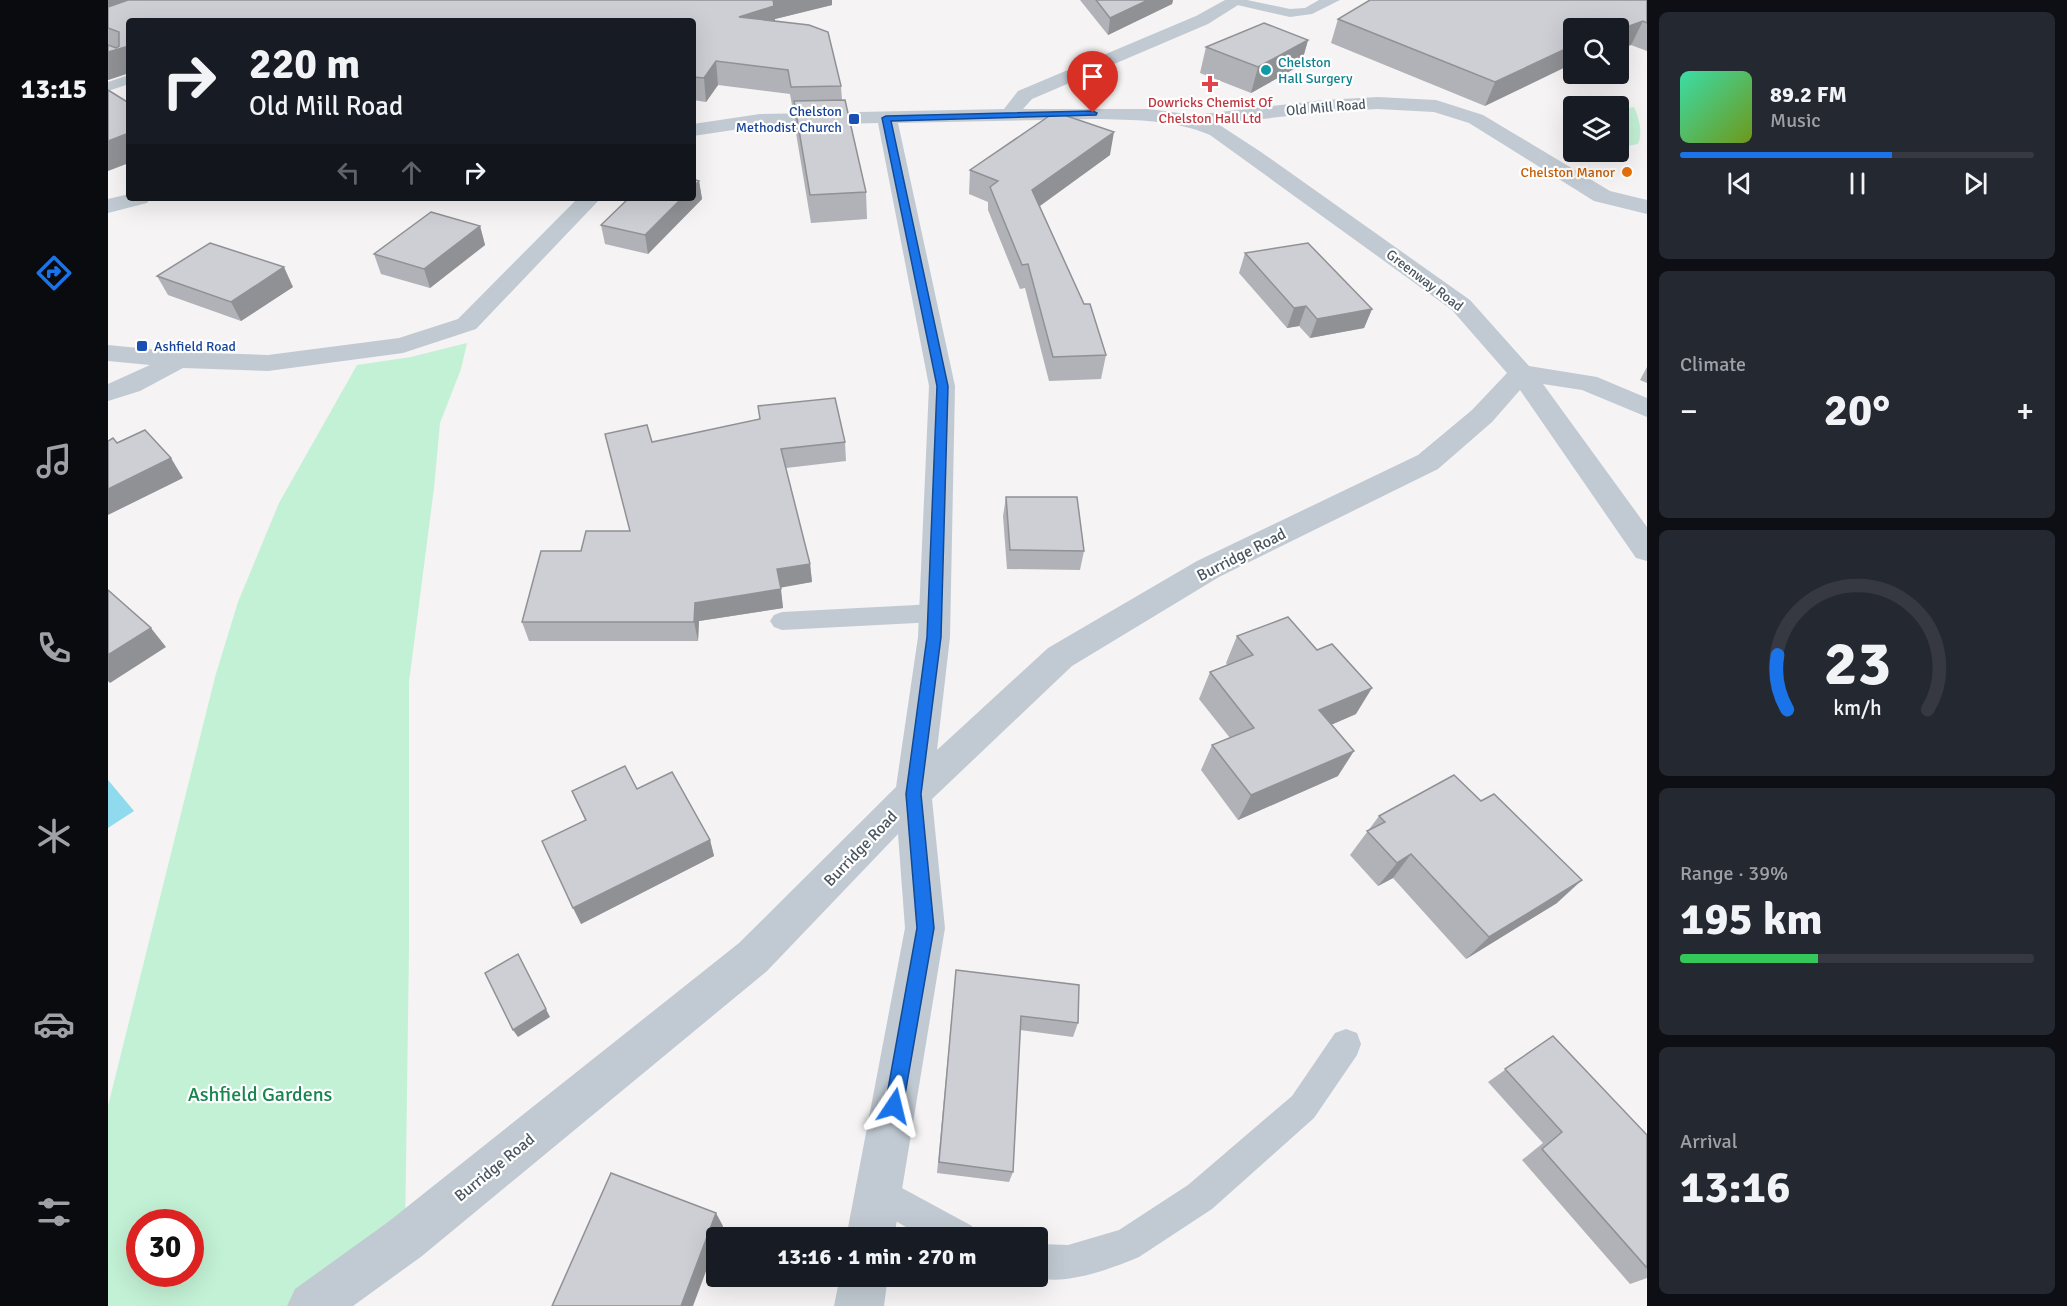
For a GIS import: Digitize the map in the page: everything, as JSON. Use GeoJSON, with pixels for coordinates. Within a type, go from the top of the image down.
{"type":"FeatureCollection","features":[{"type":"Feature","properties":{"kind":"street"},"geometry":{"type":"LineString","coordinates":[[1016,114],[1013,108],[1024,95],[1202,20],[1237,0]]}},
{"type":"Feature","properties":{"kind":"street","name":"Old Mill Road"},"geometry":{"type":"LineString","coordinates":[[696,130],[760,120],[1016,114],[1149,115],[1194,121],[1324,106],[1378,103],[1436,106],[1476,119],[1602,196],[1647,207]]}},
{"type":"Feature","properties":{"kind":"street"},"geometry":{"type":"LineString","coordinates":[[872,1227],[925,928],[913,794],[935,613],[942,386],[886,118]]}},
{"type":"Feature","properties":{"kind":"street","name":"Greenway Road"},"geometry":{"type":"LineString","coordinates":[[1194,121],[1217,131],[1254,156],[1461,305],[1521,373],[1647,550]]}},
{"type":"Feature","properties":{"kind":"street"},"geometry":{"type":"LineString","coordinates":[[108,206],[127,201]]}},
{"type":"Feature","properties":{"kind":"street"},"geometry":{"type":"LineString","coordinates":[[108,353],[179,360],[268,363],[403,345],[467,324],[587,201]]}},
{"type":"Feature","properties":{"kind":"street"},"geometry":{"type":"LineString","coordinates":[[108,393],[131,385],[179,360]]}},
{"type":"Feature","properties":{"kind":"street"},"geometry":{"type":"LineString","coordinates":[[1521,373],[1588,383],[1647,408]]}},
{"type":"Feature","properties":{"kind":"street","name":"Burridge Road"},"geometry":{"type":"LineString","coordinates":[[312,1306],[405,1239],[753,957],[913,794],[1059,657],[1208,569],[1428,462],[1482,416],[1521,373]]}},
{"type":"Feature","properties":{"kind":"street"},"geometry":{"type":"LineString","coordinates":[[859,1306],[862,1287]]}},
{"type":"Feature","properties":{"kind":"lane"},"geometry":{"type":"LineString","coordinates":[[1237,0],[1283,14],[1309,10],[1322,1],[1334,0]]}},
{"type":"Feature","properties":{"kind":"lane"},"geometry":{"type":"LineString","coordinates":[[108,87],[126,70]]}},
{"type":"Feature","properties":{"kind":"lane"},"geometry":{"type":"LineString","coordinates":[[782,621],[935,613]]}},
{"type":"Feature","properties":{"kind":"lane"},"geometry":{"type":"LineString","coordinates":[[1048,1261],[1068,1262],[1127,1245],[1200,1197],[1304,1107],[1346,1044]]}},
{"type":"Feature","properties":{"kind":"lane"},"geometry":{"type":"LineString","coordinates":[[878,1192],[940,1227]]}},
{"type":"Feature","properties":{"kind":"green space"},"geometry":{"type":"Polygon","coordinates":[[[1634,107],[1640,125],[1640,135],[1638,144],[1629,146],[1629,108],[1634,107]]]}},
{"type":"Feature","properties":{"kind":"green space","name":"Ashfield Gardens"},"geometry":{"type":"Polygon","coordinates":[[[467,343],[461,369],[440,423],[409,682],[409,946],[405,1239],[312,1306],[108,1306],[108,1106],[215,677],[238,602],[279,503],[357,365],[411,357],[467,343]]]}},
{"type":"Feature","properties":{"kind":"water"},"geometry":{"type":"Polygon","coordinates":[[[108,780],[134,811],[108,828],[108,780]]]}},
{"type":"Feature","properties":{"kind":"building"},"geometry":{"type":"Polygon","coordinates":[[[128,0],[773,0],[774,6],[739,17],[809,25],[828,32],[841,86],[791,87],[788,70],[716,61],[704,78],[696,77],[696,18],[126,18],[126,47],[108,52],[108,45],[116,48],[119,46],[119,32],[108,28],[108,7],[128,0]]]}},
{"type":"Feature","properties":{"kind":"building"},"geometry":{"type":"Polygon","coordinates":[[[1096,0],[1148,0],[1110,18],[1096,0]]]}},
{"type":"Feature","properties":{"kind":"building"},"geometry":{"type":"Polygon","coordinates":[[[1370,0],[1647,0],[1647,23],[1643,21],[1629,26],[1629,18],[1563,18],[1563,50],[1495,82],[1338,19],[1370,0]]]}},
{"type":"Feature","properties":{"kind":"building"},"geometry":{"type":"Polygon","coordinates":[[[1264,23],[1308,40],[1258,67],[1206,47],[1264,23]]]}},
{"type":"Feature","properties":{"kind":"building"},"geometry":{"type":"Polygon","coordinates":[[[108,90],[126,101],[126,134],[108,141],[108,90]]]}},
{"type":"Feature","properties":{"kind":"building"},"geometry":{"type":"Polygon","coordinates":[[[845,100],[866,192],[810,195],[794,101],[845,100]]]}},
{"type":"Feature","properties":{"kind":"building"},"geometry":{"type":"Polygon","coordinates":[[[1055,112],[1114,132],[1032,190],[1084,304],[1090,304],[1106,355],[1053,357],[1028,264],[1022,265],[990,187],[998,181],[970,170],[1055,112]]]}},
{"type":"Feature","properties":{"kind":"building"},"geometry":{"type":"Polygon","coordinates":[[[626,201],[679,201],[645,235],[601,225],[626,201]]]}},
{"type":"Feature","properties":{"kind":"building"},"geometry":{"type":"Polygon","coordinates":[[[431,212],[480,226],[424,269],[374,254],[431,212]]]}},
{"type":"Feature","properties":{"kind":"building"},"geometry":{"type":"Polygon","coordinates":[[[210,243],[284,267],[231,302],[157,276],[210,243]]]}},
{"type":"Feature","properties":{"kind":"building"},"geometry":{"type":"Polygon","coordinates":[[[1308,243],[1372,309],[1317,319],[1306,306],[1294,308],[1245,253],[1308,243]]]}},
{"type":"Feature","properties":{"kind":"building"},"geometry":{"type":"Polygon","coordinates":[[[835,398],[845,442],[781,449],[810,564],[777,569],[781,589],[695,603],[694,622],[522,622],[541,551],[581,551],[586,531],[630,531],[605,434],[647,425],[652,442],[760,419],[758,406],[835,398]]]}},
{"type":"Feature","properties":{"kind":"building"},"geometry":{"type":"Polygon","coordinates":[[[145,430],[171,458],[108,489],[108,441],[113,438],[117,443],[145,430]]]}},
{"type":"Feature","properties":{"kind":"building"},"geometry":{"type":"Polygon","coordinates":[[[1006,497],[1077,497],[1084,551],[1010,550],[1006,497]]]}},
{"type":"Feature","properties":{"kind":"building"},"geometry":{"type":"Polygon","coordinates":[[[108,590],[151,628],[108,655],[108,590]]]}},
{"type":"Feature","properties":{"kind":"building"},"geometry":{"type":"Polygon","coordinates":[[[1288,617],[1317,650],[1332,644],[1372,688],[1319,710],[1354,751],[1251,795],[1212,745],[1254,728],[1210,672],[1253,655],[1237,636],[1288,617]]]}},
{"type":"Feature","properties":{"kind":"building"},"geometry":{"type":"Polygon","coordinates":[[[625,766],[637,789],[672,772],[710,840],[573,908],[542,841],[586,820],[572,791],[625,766]]]}},
{"type":"Feature","properties":{"kind":"building"},"geometry":{"type":"Polygon","coordinates":[[[1454,775],[1481,801],[1494,794],[1582,880],[1489,937],[1411,854],[1397,863],[1367,831],[1385,822],[1379,816],[1454,775]]]}},
{"type":"Feature","properties":{"kind":"building"},"geometry":{"type":"Polygon","coordinates":[[[518,954],[546,1009],[513,1030],[485,973],[518,954]]]}},
{"type":"Feature","properties":{"kind":"building"},"geometry":{"type":"Polygon","coordinates":[[[956,970],[1079,985],[1078,1023],[1021,1016],[1013,1172],[939,1162],[956,970]]]}},
{"type":"Feature","properties":{"kind":"building"},"geometry":{"type":"Polygon","coordinates":[[[1553,1036],[1647,1135],[1647,1268],[1542,1149],[1562,1132],[1505,1069],[1553,1036]]]}},
{"type":"Feature","properties":{"kind":"building"},"geometry":{"type":"Polygon","coordinates":[[[611,1173],[716,1213],[711,1227],[706,1227],[706,1240],[681,1306],[552,1306],[611,1173]]]}},
{"type":"Feature","properties":{"kind":"place","name":"Chelston Hall Surgery"},"geometry":{"type":"Point","coordinates":[1266,70]}},
{"type":"Feature","properties":{"kind":"place","name":"Dowricks Chemist Of Chelston Hall Ltd"},"geometry":{"type":"Point","coordinates":[1210,84]}},
{"type":"Feature","properties":{"kind":"place","name":"Chelston Methodist Church"},"geometry":{"type":"Point","coordinates":[854,119]}},
{"type":"Feature","properties":{"kind":"place","name":"Chelston Manor"},"geometry":{"type":"Point","coordinates":[1627,172]}},
{"type":"Feature","properties":{"kind":"place","name":"Ashfield Road"},"geometry":{"type":"Point","coordinates":[142,346]}},
{"type":"Feature","properties":{"kind":"route"},"geometry":{"type":"LineString","coordinates":[[894,1106],[925,928],[913,794],[934,637],[942,386],[886,118],[1093,113]]}}]}
